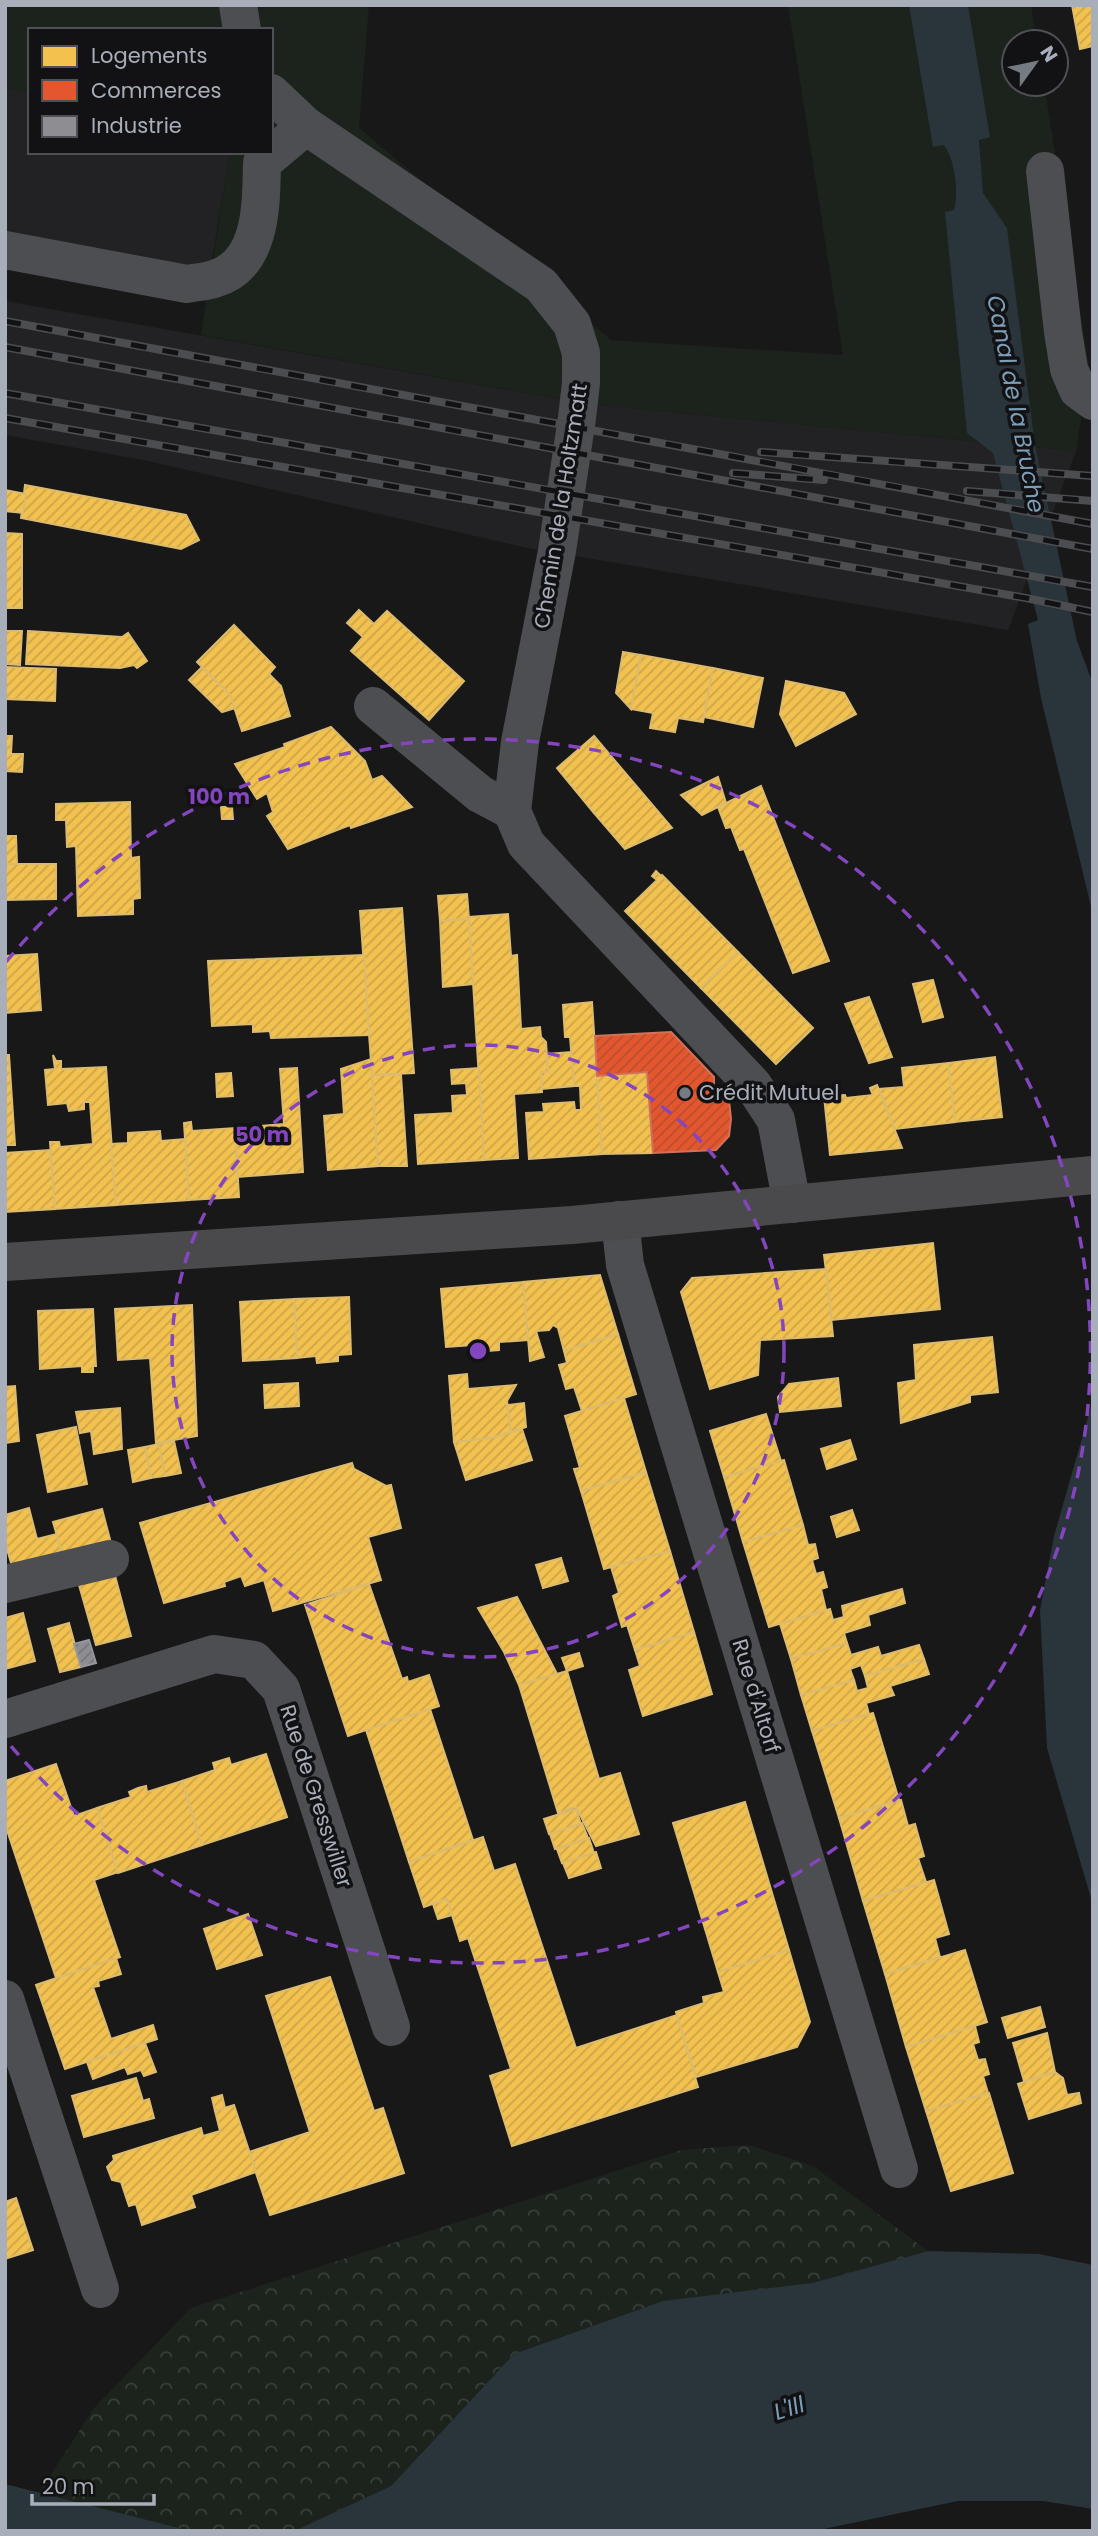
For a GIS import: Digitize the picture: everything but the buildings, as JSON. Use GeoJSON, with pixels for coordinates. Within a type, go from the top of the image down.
{"type":"FeatureCollection","features":[{"type":"Feature","properties":{"kind":"main road"},"geometry":{"type":"LineString","coordinates":[[5,1262],[620,1220],[1093,1175]]}},
{"type":"Feature","properties":{"kind":"street"},"geometry":{"type":"LineString","coordinates":[[239,5],[242,28]]}},
{"type":"Feature","properties":{"kind":"street","name":"Chemin de la Holtzmatt"},"geometry":{"type":"LineString","coordinates":[[273,95],[306,126],[541,285],[572,324],[581,353],[577,418],[557,551],[520,743],[512,811],[526,844],[753,1085],[766,1103],[776,1120],[792,1204]]}},
{"type":"Feature","properties":{"kind":"street"},"geometry":{"type":"LineString","coordinates":[[273,154],[306,126]]}},
{"type":"Feature","properties":{"kind":"street"},"geometry":{"type":"LineString","coordinates":[[5,250],[187,284],[216,279],[239,265],[251,246],[260,214],[262,163],[273,154]]}},
{"type":"Feature","properties":{"kind":"street"},"geometry":{"type":"LineString","coordinates":[[1045,171],[1069,369],[1086,395]]}},
{"type":"Feature","properties":{"kind":"street"},"geometry":{"type":"LineString","coordinates":[[373,706],[480,794],[512,811]]}},
{"type":"Feature","properties":{"kind":"street","name":"Rue d'Altorf"},"geometry":{"type":"LineString","coordinates":[[620,1220],[625,1265],[899,2169]]}},
{"type":"Feature","properties":{"kind":"street"},"geometry":{"type":"LineString","coordinates":[[5,1584],[110,1559]]}},
{"type":"Feature","properties":{"kind":"street","name":"Rue de Gresswiller"},"geometry":{"type":"LineString","coordinates":[[5,1719],[214,1654],[254,1660],[281,1689],[391,2027]]}},
{"type":"Feature","properties":{"kind":"street"},"geometry":{"type":"LineString","coordinates":[[5,1999],[100,2289]]}},
{"type":"Feature","properties":{"kind":"shaded area"},"geometry":{"type":"Polygon","coordinates":[[[5,87],[28,93],[28,154],[230,154],[206,296],[5,268],[5,87]]]}},
{"type":"Feature","properties":{"kind":"shaded area"},"geometry":{"type":"Polygon","coordinates":[[[5,301],[588,404],[1076,451],[1008,630],[528,548],[148,461],[5,435],[5,301]]]}},
{"type":"Feature","properties":{"kind":"green space"},"geometry":{"type":"Polygon","coordinates":[[[5,5],[369,5],[359,128],[611,340],[843,355],[788,5],[1031,5],[1035,28],[1000,28],[1000,98],[1046,98],[1089,367],[1076,451],[588,404],[201,335],[230,154],[273,154],[273,28],[28,28],[28,93],[5,87],[5,5]]]}},
{"type":"Feature","properties":{"kind":"green space"},"geometry":{"type":"Polygon","coordinates":[[[749,2145],[813,2166],[928,2251],[812,2283],[514,2354],[391,2486],[294,2531],[191,2531],[39,2493],[94,2408],[191,2308],[681,2150],[749,2145]]]}},
{"type":"Feature","properties":{"kind":"water","name":"Canal de la Bruche"},"geometry":{"type":"Polygon","coordinates":[[[909,5],[968,5],[990,137],[979,140],[983,193],[1007,228],[1035,445],[1077,641],[1093,684],[1093,915],[1041,698],[1028,624],[1038,620],[993,453],[967,433],[945,212],[954,210],[955,176],[944,145],[933,147],[909,5]]]}},
{"type":"Feature","properties":{"kind":"water"},"geometry":{"type":"Polygon","coordinates":[[[1093,1400],[1093,1905],[1047,1748],[1040,1610],[1054,1536],[1093,1400]]]}},
{"type":"Feature","properties":{"kind":"water","name":"L'Ill"},"geometry":{"type":"Polygon","coordinates":[[[928,2251],[1039,2254],[1093,2265],[1093,2509],[1043,2501],[958,2501],[814,2531],[294,2531],[391,2486],[514,2354],[663,2301],[812,2283],[928,2251]]]}},
{"type":"Feature","properties":{"kind":"water"},"geometry":{"type":"Polygon","coordinates":[[[5,2484],[191,2531],[5,2531],[5,2484]]]}},
{"type":"Feature","properties":{"kind":"railway"},"geometry":{"type":"LineString","coordinates":[[5,321],[1093,524]]}},
{"type":"Feature","properties":{"kind":"railway"},"geometry":{"type":"LineString","coordinates":[[5,347],[1093,549]]}},
{"type":"Feature","properties":{"kind":"railway"},"geometry":{"type":"LineString","coordinates":[[5,393],[1093,587]]}},
{"type":"Feature","properties":{"kind":"railway"},"geometry":{"type":"LineString","coordinates":[[5,418],[1093,612]]}},
{"type":"Feature","properties":{"kind":"railway"},"geometry":{"type":"LineString","coordinates":[[761,452],[1093,476]]}},
{"type":"Feature","properties":{"kind":"railway"},"geometry":{"type":"LineString","coordinates":[[733,473],[824,480]]}},
{"type":"Feature","properties":{"kind":"railway"},"geometry":{"type":"LineString","coordinates":[[967,491],[1093,501]]}},
{"type":"Feature","properties":{"kind":"place","name":"Crédit Mutuel"},"geometry":{"type":"Point","coordinates":[685,1093]}}]}
